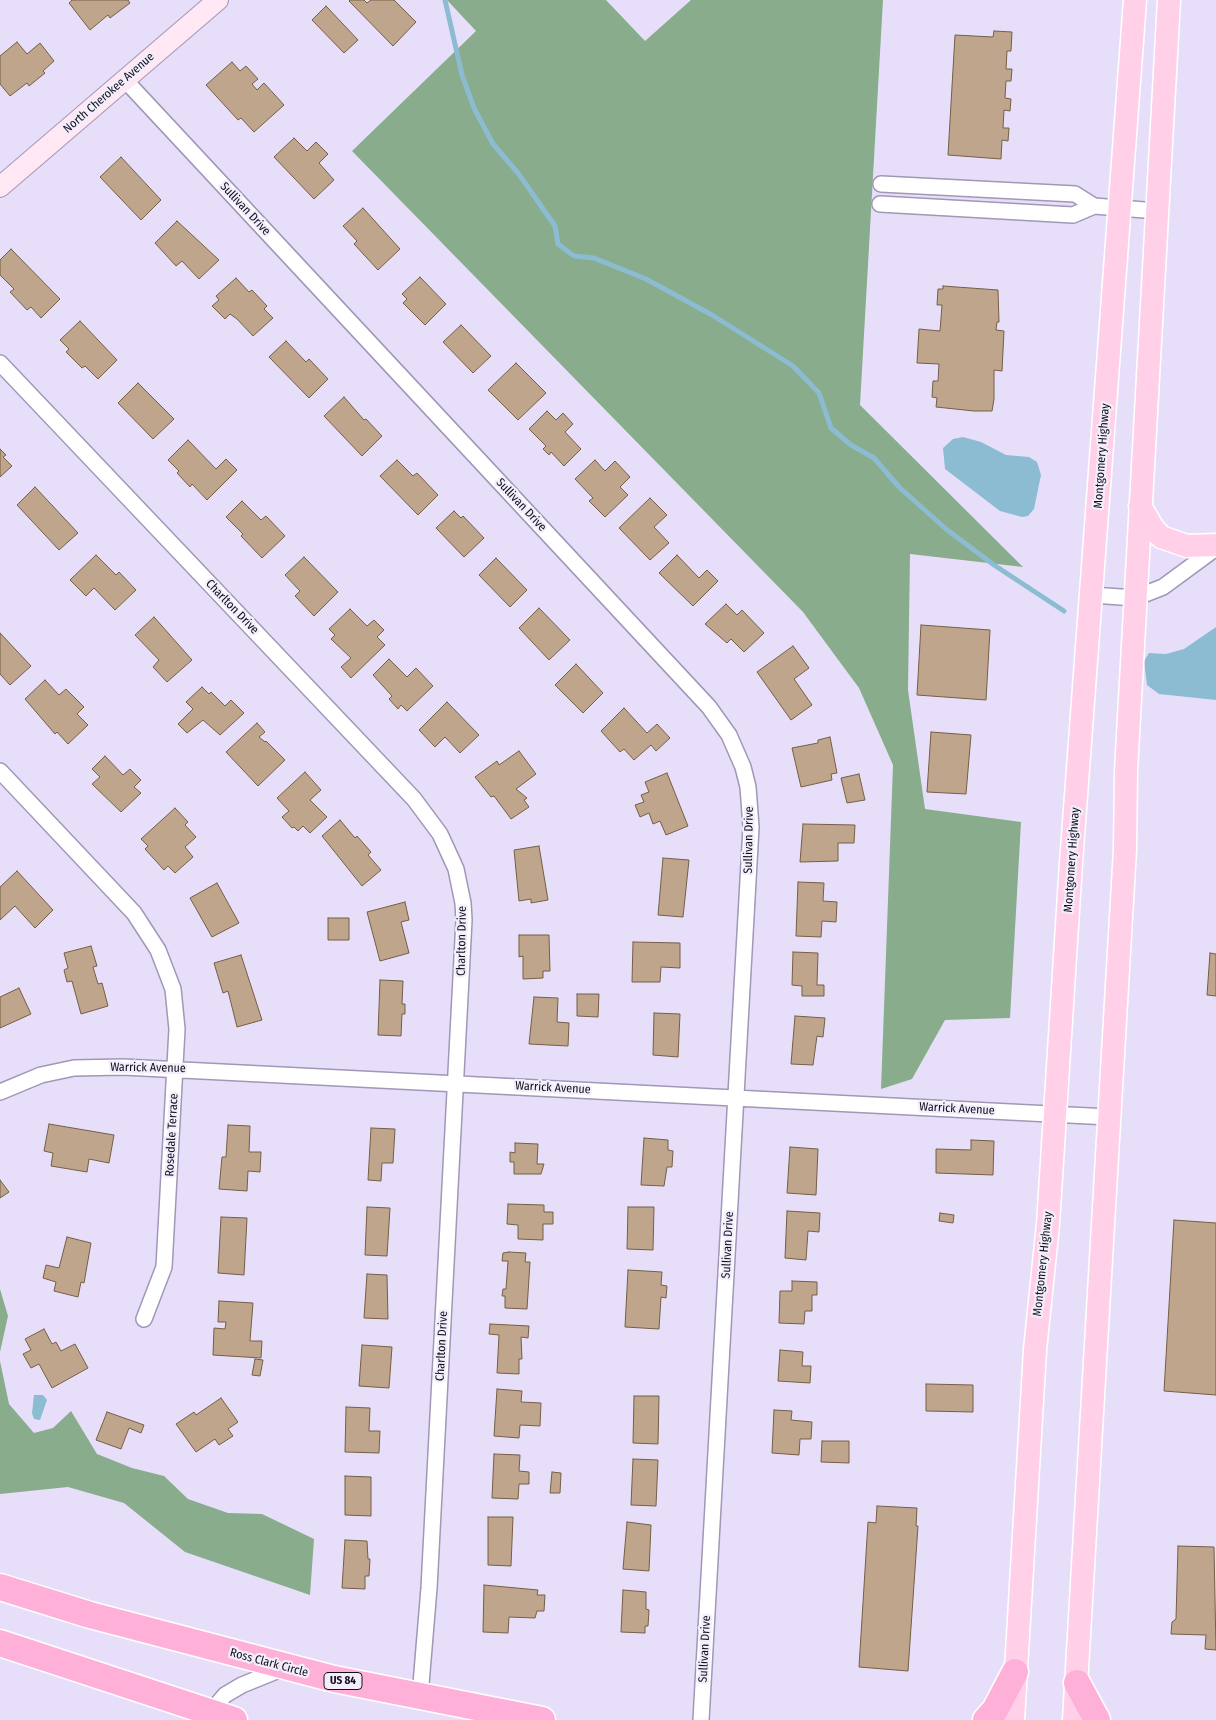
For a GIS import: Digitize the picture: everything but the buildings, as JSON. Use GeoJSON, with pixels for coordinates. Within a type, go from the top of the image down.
{"type":"FeatureCollection","features":[{"type":"Feature","properties":{"kind":"highway","name":"Ross Clark Circle"},"geometry":{"type":"LineString","coordinates":[[0,1587],[90,1615],[285,1667],[542,1720]]}},
{"type":"Feature","properties":{"kind":"highway"},"geometry":{"type":"LineString","coordinates":[[0,1644],[207,1716],[234,1720]]}},
{"type":"Feature","properties":{"kind":"highway"},"geometry":{"type":"LineString","coordinates":[[986,1720],[995,1710],[1015,1672]]}},
{"type":"Feature","properties":{"kind":"highway"},"geometry":{"type":"LineString","coordinates":[[1076,1683],[1097,1720]]}},
{"type":"Feature","properties":{"kind":"main road","name":"Montgomery Highway"},"geometry":{"type":"LineString","coordinates":[[1013,1720],[1034,1350],[1048,1224],[1054,1114],[1135,0]]}},
{"type":"Feature","properties":{"kind":"main road"},"geometry":{"type":"LineString","coordinates":[[1074,1720],[1125,849],[1126,771],[1168,0]]}},
{"type":"Feature","properties":{"kind":"main road"},"geometry":{"type":"LineString","coordinates":[[1140,506],[1153,528],[1161,537],[1187,546],[1216,547]]}},
{"type":"Feature","properties":{"kind":"street","name":"North Cherokee Avenue"},"geometry":{"type":"LineString","coordinates":[[0,187],[218,0]]}},
{"type":"Feature","properties":{"kind":"street","name":"Sullivan Drive"},"geometry":{"type":"LineString","coordinates":[[125,80],[709,707],[729,735],[743,767],[748,786],[752,827],[701,1720]]}},
{"type":"Feature","properties":{"kind":"street"},"geometry":{"type":"LineString","coordinates":[[881,184],[1075,194],[1094,206]]}},
{"type":"Feature","properties":{"kind":"street"},"geometry":{"type":"LineString","coordinates":[[880,204],[1073,215],[1094,206],[1157,211]]}},
{"type":"Feature","properties":{"kind":"street","name":"Charlton Drive"},"geometry":{"type":"LineString","coordinates":[[0,363],[414,799],[440,834],[456,869],[463,903],[456,1082],[429,1588],[420,1696]]}},
{"type":"Feature","properties":{"kind":"street"},"geometry":{"type":"LineString","coordinates":[[1092,595],[1135,598],[1163,587],[1216,547]]}},
{"type":"Feature","properties":{"kind":"street","name":"Rosedale Terrace"},"geometry":{"type":"LineString","coordinates":[[0,771],[134,913],[148,931],[161,956],[172,990],[177,1029],[176,1068],[164,1266],[144,1319]]}},
{"type":"Feature","properties":{"kind":"street","name":"Warrick Avenue"},"geometry":{"type":"LineString","coordinates":[[0,1092],[40,1075],[74,1068],[176,1068],[1109,1118]]}},
{"type":"Feature","properties":{"kind":"street"},"geometry":{"type":"LineString","coordinates":[[207,1716],[225,1695],[242,1685],[285,1667]]}},
{"type":"Feature","properties":{"kind":"green space"},"geometry":{"type":"Polygon","coordinates":[[[447,0],[606,0],[645,41],[691,0],[883,0],[860,405],[1023,567],[910,554],[908,690],[925,809],[1021,822],[1010,1018],[945,1020],[912,1079],[881,1089],[893,765],[859,688],[803,612],[352,151],[476,31],[447,0]]]}},
{"type":"Feature","properties":{"kind":"green space"},"geometry":{"type":"Polygon","coordinates":[[[0,1289],[8,1316],[0,1352],[0,1289]]]}},
{"type":"Feature","properties":{"kind":"green space"},"geometry":{"type":"Polygon","coordinates":[[[0,1361],[9,1404],[34,1433],[53,1428],[71,1411],[97,1454],[132,1468],[164,1476],[188,1499],[228,1513],[262,1514],[314,1539],[310,1595],[185,1552],[124,1503],[68,1487],[0,1494],[0,1361]]]}},
{"type":"Feature","properties":{"kind":"water"},"geometry":{"type":"Polygon","coordinates":[[[963,437],[981,442],[1006,455],[1029,457],[1037,462],[1041,475],[1034,509],[1028,516],[1022,517],[1000,511],[945,469],[943,448],[953,439],[963,437]]]}},
{"type":"Feature","properties":{"kind":"water"},"geometry":{"type":"Polygon","coordinates":[[[1216,627],[1216,700],[1159,694],[1147,685],[1144,661],[1149,653],[1166,654],[1184,649],[1216,627]]]}},
{"type":"Feature","properties":{"kind":"water"},"geometry":{"type":"Polygon","coordinates":[[[34,1395],[43,1395],[47,1400],[40,1420],[34,1419],[32,1413],[34,1395]]]}},
{"type":"Feature","properties":{"kind":"waterway"},"geometry":{"type":"LineString","coordinates":[[445,0],[462,75],[474,108],[493,144],[518,173],[555,226],[558,244],[574,256],[594,258],[646,279],[712,315],[793,366],[819,393],[831,428],[851,445],[874,458],[899,487],[946,529],[994,565],[1064,611]]}}]}
